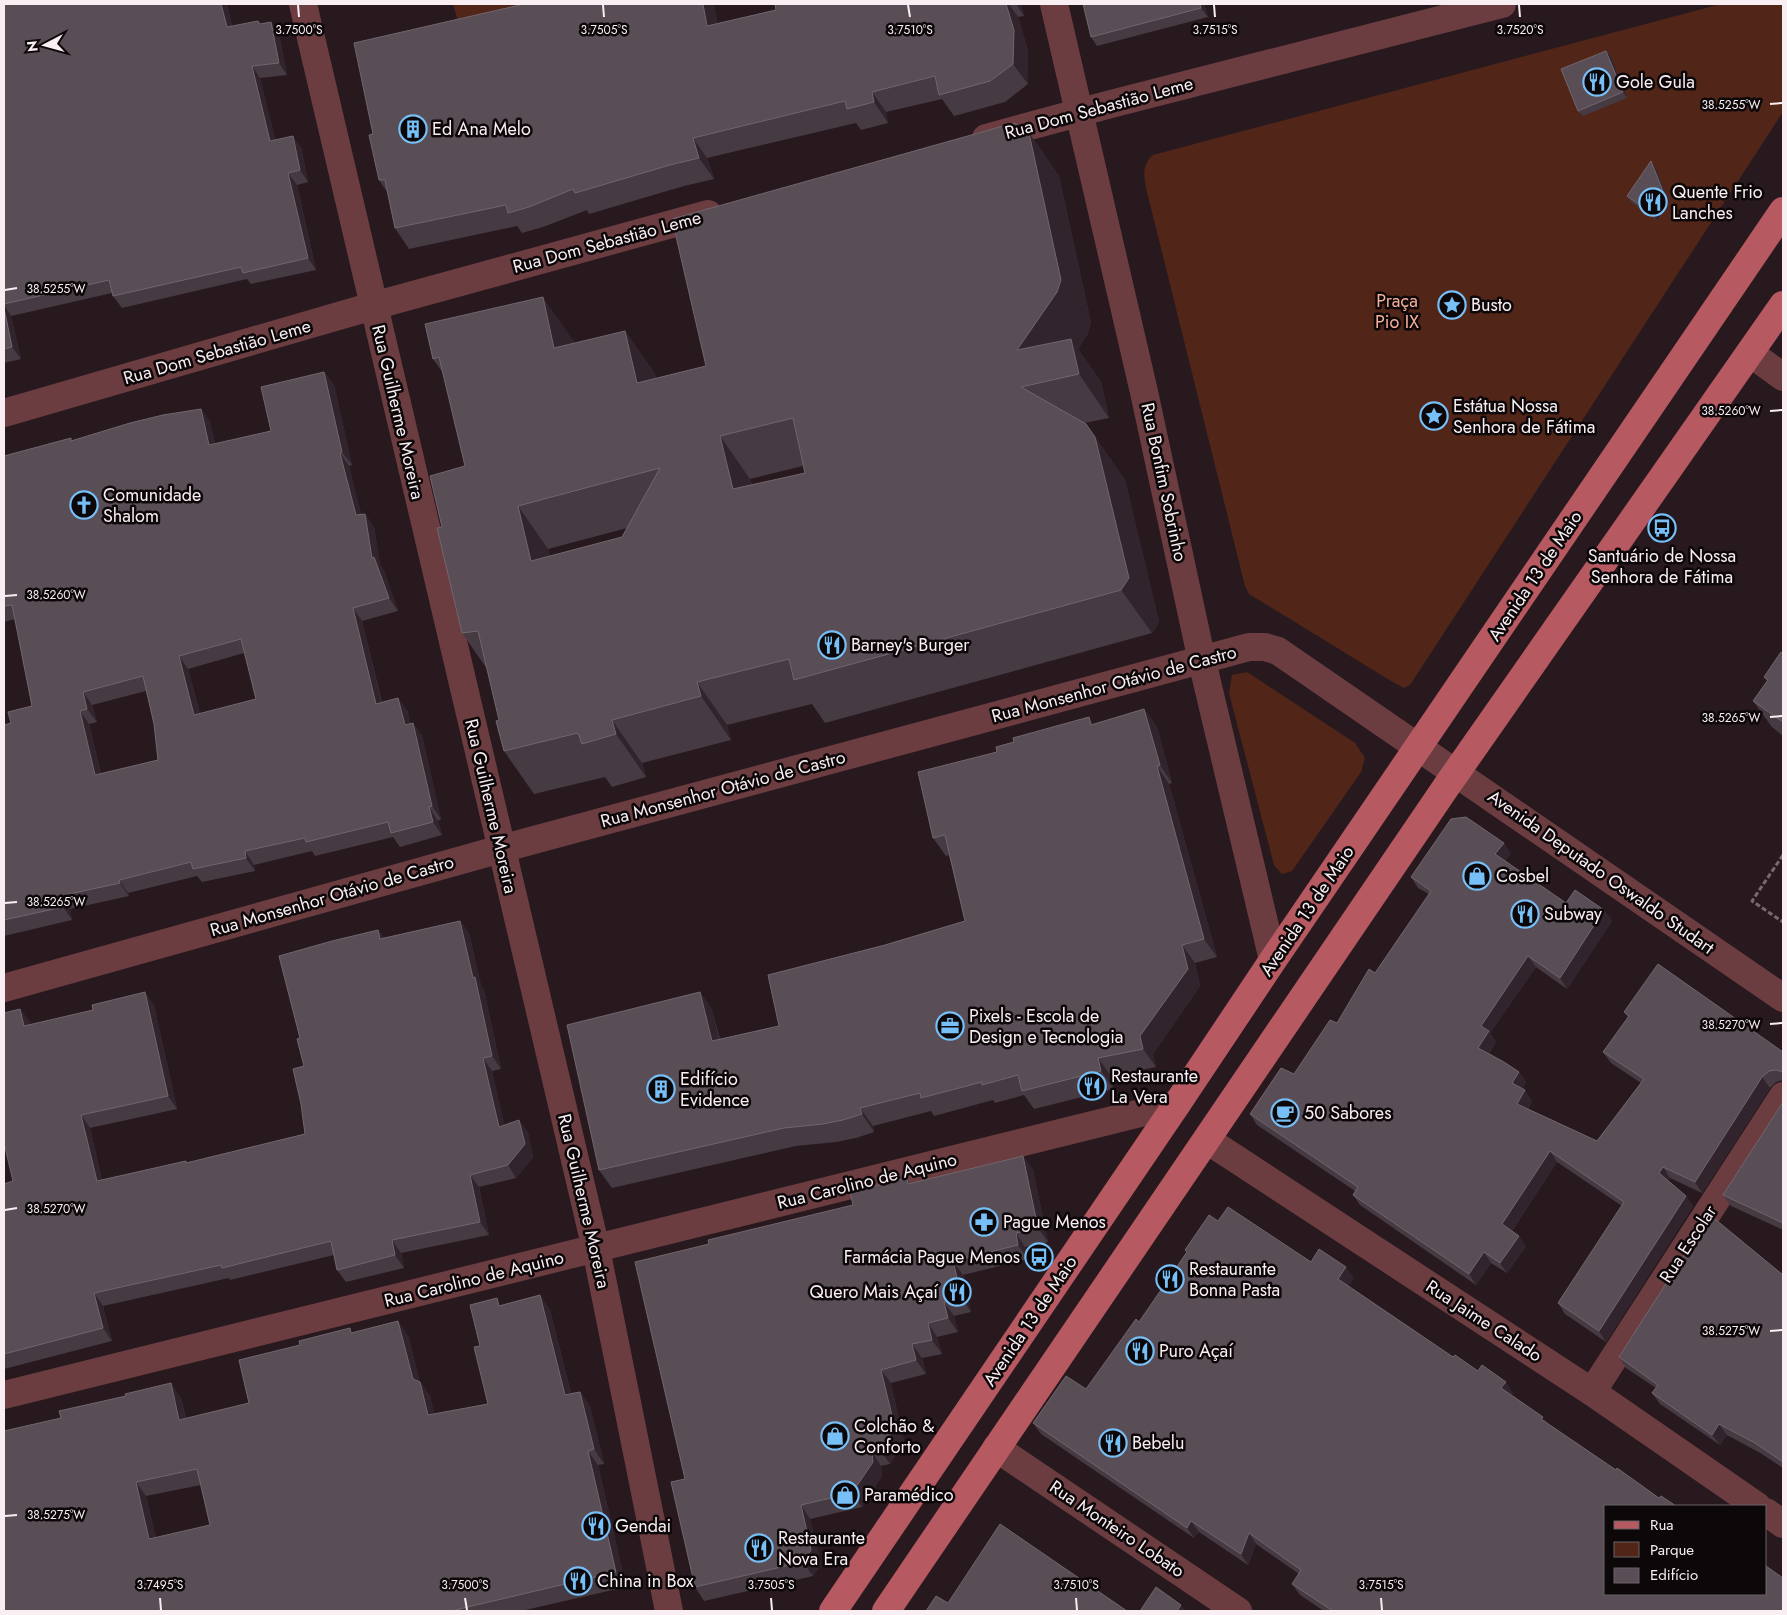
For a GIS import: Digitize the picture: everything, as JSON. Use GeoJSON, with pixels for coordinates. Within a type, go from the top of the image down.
{"type":"FeatureCollection","features":[{"type":"Feature","properties":{"kind":"main road","name":"Avenida 13 de Maio"},"geometry":{"type":"LineString","coordinates":[[833,1611],[1783,211]]}},
{"type":"Feature","properties":{"kind":"main road"},"geometry":{"type":"LineString","coordinates":[[886,1611],[1456,772],[1783,304]]}},
{"type":"Feature","properties":{"kind":"street","name":"Rua Guilherme Moreira"},"geometry":{"type":"LineString","coordinates":[[303,4],[596,1249],[669,1611]]}},
{"type":"Feature","properties":{"kind":"street","name":"Rua Bonfim Sobrinho"},"geometry":{"type":"LineString","coordinates":[[1054,4],[1144,392],[1202,661],[1273,960]]}},
{"type":"Feature","properties":{"kind":"street","name":"Rua Dom Sebastião Leme"},"geometry":{"type":"LineString","coordinates":[[959,146],[1079,113],[1502,4]]}},
{"type":"Feature","properties":{"kind":"street","name":"Rua Dom Sebastião Leme"},"geometry":{"type":"LineString","coordinates":[[4,413],[374,306],[729,209]]}},
{"type":"Feature","properties":{"kind":"street"},"geometry":{"type":"LineString","coordinates":[[1750,353],[1783,377]]}},
{"type":"Feature","properties":{"kind":"street","name":"Rua Monsenhor Otávio de Castro"},"geometry":{"type":"LineString","coordinates":[[4,988],[501,849],[1249,647],[1265,647],[1278,651],[1418,748]]}},
{"type":"Feature","properties":{"kind":"street","name":"Avenida Deputado Oswaldo Studart"},"geometry":{"type":"LineString","coordinates":[[1418,748],[1456,772],[1783,998]]}},
{"type":"Feature","properties":{"kind":"street","name":"Rua Escolar"},"geometry":{"type":"LineString","coordinates":[[1592,1392],[1783,1096]]}},
{"type":"Feature","properties":{"kind":"street","name":"Rua Carolino de Aquino"},"geometry":{"type":"LineString","coordinates":[[4,1395],[1177,1104]]}},
{"type":"Feature","properties":{"kind":"street","name":"Rua Jaime Calado"},"geometry":{"type":"LineString","coordinates":[[1207,1140],[1592,1392],[1756,1505]]}},
{"type":"Feature","properties":{"kind":"street","name":"Rua Monteiro Lobato"},"geometry":{"type":"LineString","coordinates":[[996,1448],[1238,1611]]}},
{"type":"Feature","properties":{"kind":"street"},"geometry":{"type":"LineString","coordinates":[[1767,1513],[1783,1524]]}},
{"type":"Feature","properties":{"kind":"path"},"geometry":{"type":"LineString","coordinates":[[1783,854],[1752,901],[1783,922]]}},
{"type":"Feature","properties":{"kind":"green space"},"geometry":{"type":"Polygon","coordinates":[[[453,4],[553,4],[460,28],[453,4]]]}},
{"type":"Feature","properties":{"kind":"green space","name":"Praça Pio IX"},"geometry":{"type":"Polygon","coordinates":[[[1721,4],[1783,4],[1783,112],[1410,685],[1404,688],[1391,681],[1249,594],[1245,586],[1147,192],[1144,172],[1149,159],[1153,155],[1721,4]]]}},
{"type":"Feature","properties":{"kind":"green space"},"geometry":{"type":"Polygon","coordinates":[[[1247,672],[1355,743],[1365,758],[1361,772],[1292,871],[1282,874],[1274,865],[1229,693],[1232,675],[1247,672]]]}},
{"type":"Feature","properties":{"kind":"building"},"geometry":{"type":"Polygon","coordinates":[[[4,4],[221,4],[227,27],[258,21],[260,24],[271,22],[279,63],[252,66],[270,141],[293,136],[300,170],[288,173],[308,258],[243,273],[241,267],[113,296],[109,280],[4,304],[4,4]]]}},
{"type":"Feature","properties":{"kind":"building"},"geometry":{"type":"Polygon","coordinates":[[[520,4],[703,4],[707,26],[776,10],[775,4],[1006,4],[1014,30],[1013,64],[990,81],[939,95],[935,76],[872,92],[874,102],[847,109],[845,101],[693,138],[699,158],[575,193],[573,189],[529,207],[508,213],[506,205],[395,228],[385,180],[379,180],[369,135],[373,134],[354,43],[520,4]]]}},
{"type":"Feature","properties":{"kind":"building"},"geometry":{"type":"Polygon","coordinates":[[[1083,4],[1200,4],[1201,8],[1091,37],[1083,4]]]}},
{"type":"Feature","properties":{"kind":"building"},"geometry":{"type":"Polygon","coordinates":[[[1606,51],[1623,92],[1578,111],[1561,69],[1606,51]]]}},
{"type":"Feature","properties":{"kind":"building"},"geometry":{"type":"Polygon","coordinates":[[[1014,123],[1029,133],[1061,280],[1057,292],[1017,350],[1071,339],[1079,374],[1021,387],[1086,424],[1095,437],[1129,578],[1121,590],[794,680],[789,659],[697,682],[701,696],[612,720],[616,734],[582,744],[578,733],[504,751],[496,721],[499,720],[478,631],[462,633],[437,528],[442,527],[430,476],[465,466],[439,357],[433,359],[425,324],[543,297],[554,348],[625,331],[637,383],[706,366],[672,219],[1014,123]],[[793,418],[720,436],[733,489],[805,473],[793,418]],[[660,468],[518,506],[531,561],[622,537],[660,468]]]}},
{"type":"Feature","properties":{"kind":"building"},"geometry":{"type":"Polygon","coordinates":[[[1651,161],[1665,196],[1653,214],[1627,196],[1651,161]]]}},
{"type":"Feature","properties":{"kind":"building"},"geometry":{"type":"Polygon","coordinates":[[[4,308],[12,347],[4,349],[4,308]]]}},
{"type":"Feature","properties":{"kind":"building"},"geometry":{"type":"Polygon","coordinates":[[[324,372],[342,452],[340,453],[356,515],[365,514],[372,558],[374,557],[389,598],[353,608],[376,704],[398,698],[405,725],[413,723],[432,806],[429,807],[433,822],[391,833],[388,822],[306,842],[305,838],[245,851],[246,858],[193,869],[191,862],[119,880],[120,883],[60,896],[63,907],[4,920],[4,725],[11,723],[8,712],[32,706],[12,605],[4,606],[4,456],[71,438],[71,441],[163,415],[201,409],[209,445],[271,431],[261,387],[324,372]],[[241,639],[179,656],[194,715],[256,699],[241,639]],[[143,676],[83,692],[87,709],[80,711],[95,775],[158,760],[154,724],[143,676]]]}},
{"type":"Feature","properties":{"kind":"building"},"geometry":{"type":"Polygon","coordinates":[[[1781,652],[1783,654],[1783,722],[1753,701],[1768,680],[1764,677],[1781,652]]]}},
{"type":"Feature","properties":{"kind":"building"},"geometry":{"type":"Polygon","coordinates":[[[1144,709],[1160,765],[1157,766],[1204,939],[1182,945],[1188,969],[1140,1036],[1143,1049],[1098,1058],[1101,1071],[1022,1091],[1018,1075],[921,1098],[920,1093],[860,1108],[862,1114],[843,1120],[784,1128],[599,1170],[567,1025],[700,992],[712,1041],[779,1026],[768,975],[885,945],[965,921],[945,835],[933,838],[918,772],[997,752],[996,747],[1014,742],[1013,738],[1089,717],[1091,725],[1144,709]]]}},
{"type":"Feature","properties":{"kind":"building"},"geometry":{"type":"Polygon","coordinates":[[[1466,817],[1504,843],[1495,854],[1566,903],[1575,890],[1604,910],[1560,978],[1528,956],[1481,1026],[1489,1031],[1478,1048],[1519,1072],[1512,1083],[1525,1090],[1517,1104],[1597,1141],[1644,1079],[1603,1052],[1629,1016],[1624,1012],[1658,964],[1783,1052],[1783,1072],[1769,1071],[1762,1077],[1695,1182],[1663,1167],[1659,1173],[1686,1196],[1599,1331],[1558,1303],[1624,1202],[1550,1151],[1502,1224],[1519,1236],[1500,1263],[1484,1252],[1469,1274],[1353,1195],[1358,1187],[1250,1114],[1281,1068],[1294,1074],[1330,1020],[1337,1023],[1369,969],[1375,973],[1431,891],[1411,877],[1451,819],[1466,817]]]}},
{"type":"Feature","properties":{"kind":"building"},"geometry":{"type":"Polygon","coordinates":[[[460,921],[473,978],[475,977],[492,1056],[483,1058],[499,1127],[519,1120],[525,1144],[508,1165],[470,1175],[480,1222],[392,1240],[395,1255],[337,1270],[331,1241],[222,1268],[221,1265],[94,1293],[103,1328],[4,1354],[4,1184],[13,1181],[4,1143],[4,1013],[20,1009],[24,1026],[93,1010],[92,1005],[145,992],[168,1096],[81,1115],[97,1181],[186,1161],[186,1163],[305,1134],[301,1104],[293,1069],[304,1066],[297,1039],[300,1038],[279,956],[378,930],[380,939],[460,921]]]}},
{"type":"Feature","properties":{"kind":"building"},"geometry":{"type":"Polygon","coordinates":[[[1783,1102],[1783,1223],[1723,1195],[1783,1102]]]}},
{"type":"Feature","properties":{"kind":"building"},"geometry":{"type":"Polygon","coordinates":[[[1023,1156],[1038,1228],[1016,1233],[1018,1245],[953,1261],[962,1298],[944,1302],[948,1318],[928,1323],[932,1340],[912,1344],[916,1360],[881,1370],[895,1428],[880,1450],[872,1452],[873,1462],[852,1493],[801,1505],[811,1550],[803,1562],[695,1587],[671,1482],[685,1479],[635,1262],[709,1244],[708,1240],[853,1205],[850,1192],[907,1178],[908,1184],[1023,1156]]]}},
{"type":"Feature","properties":{"kind":"building"},"geometry":{"type":"Polygon","coordinates":[[[1228,1207],[1311,1262],[1319,1249],[1346,1267],[1338,1279],[1453,1357],[1455,1355],[1478,1371],[1482,1365],[1506,1382],[1501,1388],[1543,1417],[1541,1419],[1616,1470],[1617,1468],[1659,1498],[1661,1496],[1674,1505],[1604,1505],[1604,1595],[1767,1595],[1767,1567],[1783,1578],[1783,1611],[1333,1611],[1292,1584],[1301,1570],[1249,1533],[1241,1554],[1191,1521],[1187,1528],[1033,1423],[1066,1376],[1086,1389],[1136,1319],[1139,1322],[1187,1252],[1185,1250],[1209,1215],[1218,1221],[1228,1207]]]}},
{"type":"Feature","properties":{"kind":"building"},"geometry":{"type":"Polygon","coordinates":[[[1710,1215],[1783,1275],[1783,1462],[1755,1443],[1719,1424],[1712,1435],[1652,1393],[1658,1385],[1619,1357],[1710,1215]]]}},
{"type":"Feature","properties":{"kind":"building"},"geometry":{"type":"Polygon","coordinates":[[[540,1295],[565,1395],[580,1392],[594,1449],[588,1451],[616,1572],[455,1611],[4,1611],[4,1431],[61,1418],[59,1411],[126,1396],[125,1394],[171,1383],[179,1420],[249,1403],[239,1360],[300,1345],[299,1341],[350,1328],[351,1333],[398,1321],[413,1379],[420,1382],[428,1415],[488,1404],[474,1347],[480,1346],[470,1305],[497,1298],[499,1306],[540,1295]],[[197,1469],[136,1482],[149,1539],[210,1525],[197,1469]]]}},
{"type":"Feature","properties":{"kind":"building"},"geometry":{"type":"Polygon","coordinates":[[[1000,1524],[1127,1611],[926,1611],[936,1596],[948,1603],[1000,1524]]]}},
{"type":"Feature","properties":{"kind":"building"},"geometry":{"type":"Polygon","coordinates":[[[1156,1587],[1181,1605],[1177,1611],[1140,1611],[1156,1587]]]}},
{"type":"Feature","properties":{"kind":"place","name":"Gole Gula"},"geometry":{"type":"Point","coordinates":[1597,82]}},
{"type":"Feature","properties":{"kind":"place","name":"Ed Ana Melo"},"geometry":{"type":"Point","coordinates":[413,129]}},
{"type":"Feature","properties":{"kind":"place","name":"Quente Frio Lanches"},"geometry":{"type":"Point","coordinates":[1653,202]}},
{"type":"Feature","properties":{"kind":"place","name":"Busto"},"geometry":{"type":"Point","coordinates":[1452,305]}},
{"type":"Feature","properties":{"kind":"place","name":"Estátua Nossa Senhora de Fátima"},"geometry":{"type":"Point","coordinates":[1434,416]}},
{"type":"Feature","properties":{"kind":"place","name":"Comunidade Shalom"},"geometry":{"type":"Point","coordinates":[84,505]}},
{"type":"Feature","properties":{"kind":"place","name":"Santuário de Nossa Senhora de Fátima"},"geometry":{"type":"Point","coordinates":[1662,528]}},
{"type":"Feature","properties":{"kind":"place","name":"Barney's Burger"},"geometry":{"type":"Point","coordinates":[832,645]}},
{"type":"Feature","properties":{"kind":"place","name":"Cosbel"},"geometry":{"type":"Point","coordinates":[1477,876]}},
{"type":"Feature","properties":{"kind":"place","name":"Subway"},"geometry":{"type":"Point","coordinates":[1525,914]}},
{"type":"Feature","properties":{"kind":"place","name":"Pixels - Escola de Design e Tecnologia"},"geometry":{"type":"Point","coordinates":[950,1026]}},
{"type":"Feature","properties":{"kind":"place","name":"Restaurante La Vera"},"geometry":{"type":"Point","coordinates":[1092,1086]}},
{"type":"Feature","properties":{"kind":"place","name":"Edifício Evidence"},"geometry":{"type":"Point","coordinates":[661,1089]}},
{"type":"Feature","properties":{"kind":"place","name":"50 Sabores"},"geometry":{"type":"Point","coordinates":[1285,1113]}},
{"type":"Feature","properties":{"kind":"place","name":"Pague Menos"},"geometry":{"type":"Point","coordinates":[984,1222]}},
{"type":"Feature","properties":{"kind":"place","name":"Farmácia Pague Menos"},"geometry":{"type":"Point","coordinates":[1039,1257]}},
{"type":"Feature","properties":{"kind":"place","name":"Restaurante Bonna Pasta"},"geometry":{"type":"Point","coordinates":[1170,1279]}},
{"type":"Feature","properties":{"kind":"place","name":"Quero Mais Açaí"},"geometry":{"type":"Point","coordinates":[957,1292]}},
{"type":"Feature","properties":{"kind":"place","name":"Puro Açaí"},"geometry":{"type":"Point","coordinates":[1140,1351]}},
{"type":"Feature","properties":{"kind":"place","name":"Colchão & Conforto"},"geometry":{"type":"Point","coordinates":[835,1436]}},
{"type":"Feature","properties":{"kind":"place","name":"Bebelu"},"geometry":{"type":"Point","coordinates":[1113,1443]}},
{"type":"Feature","properties":{"kind":"place","name":"Paramédico"},"geometry":{"type":"Point","coordinates":[845,1495]}},
{"type":"Feature","properties":{"kind":"place","name":"Gendai"},"geometry":{"type":"Point","coordinates":[596,1526]}},
{"type":"Feature","properties":{"kind":"place","name":"Restaurante Nova Era"},"geometry":{"type":"Point","coordinates":[759,1548]}},
{"type":"Feature","properties":{"kind":"place","name":"China in Box"},"geometry":{"type":"Point","coordinates":[578,1581]}}]}
